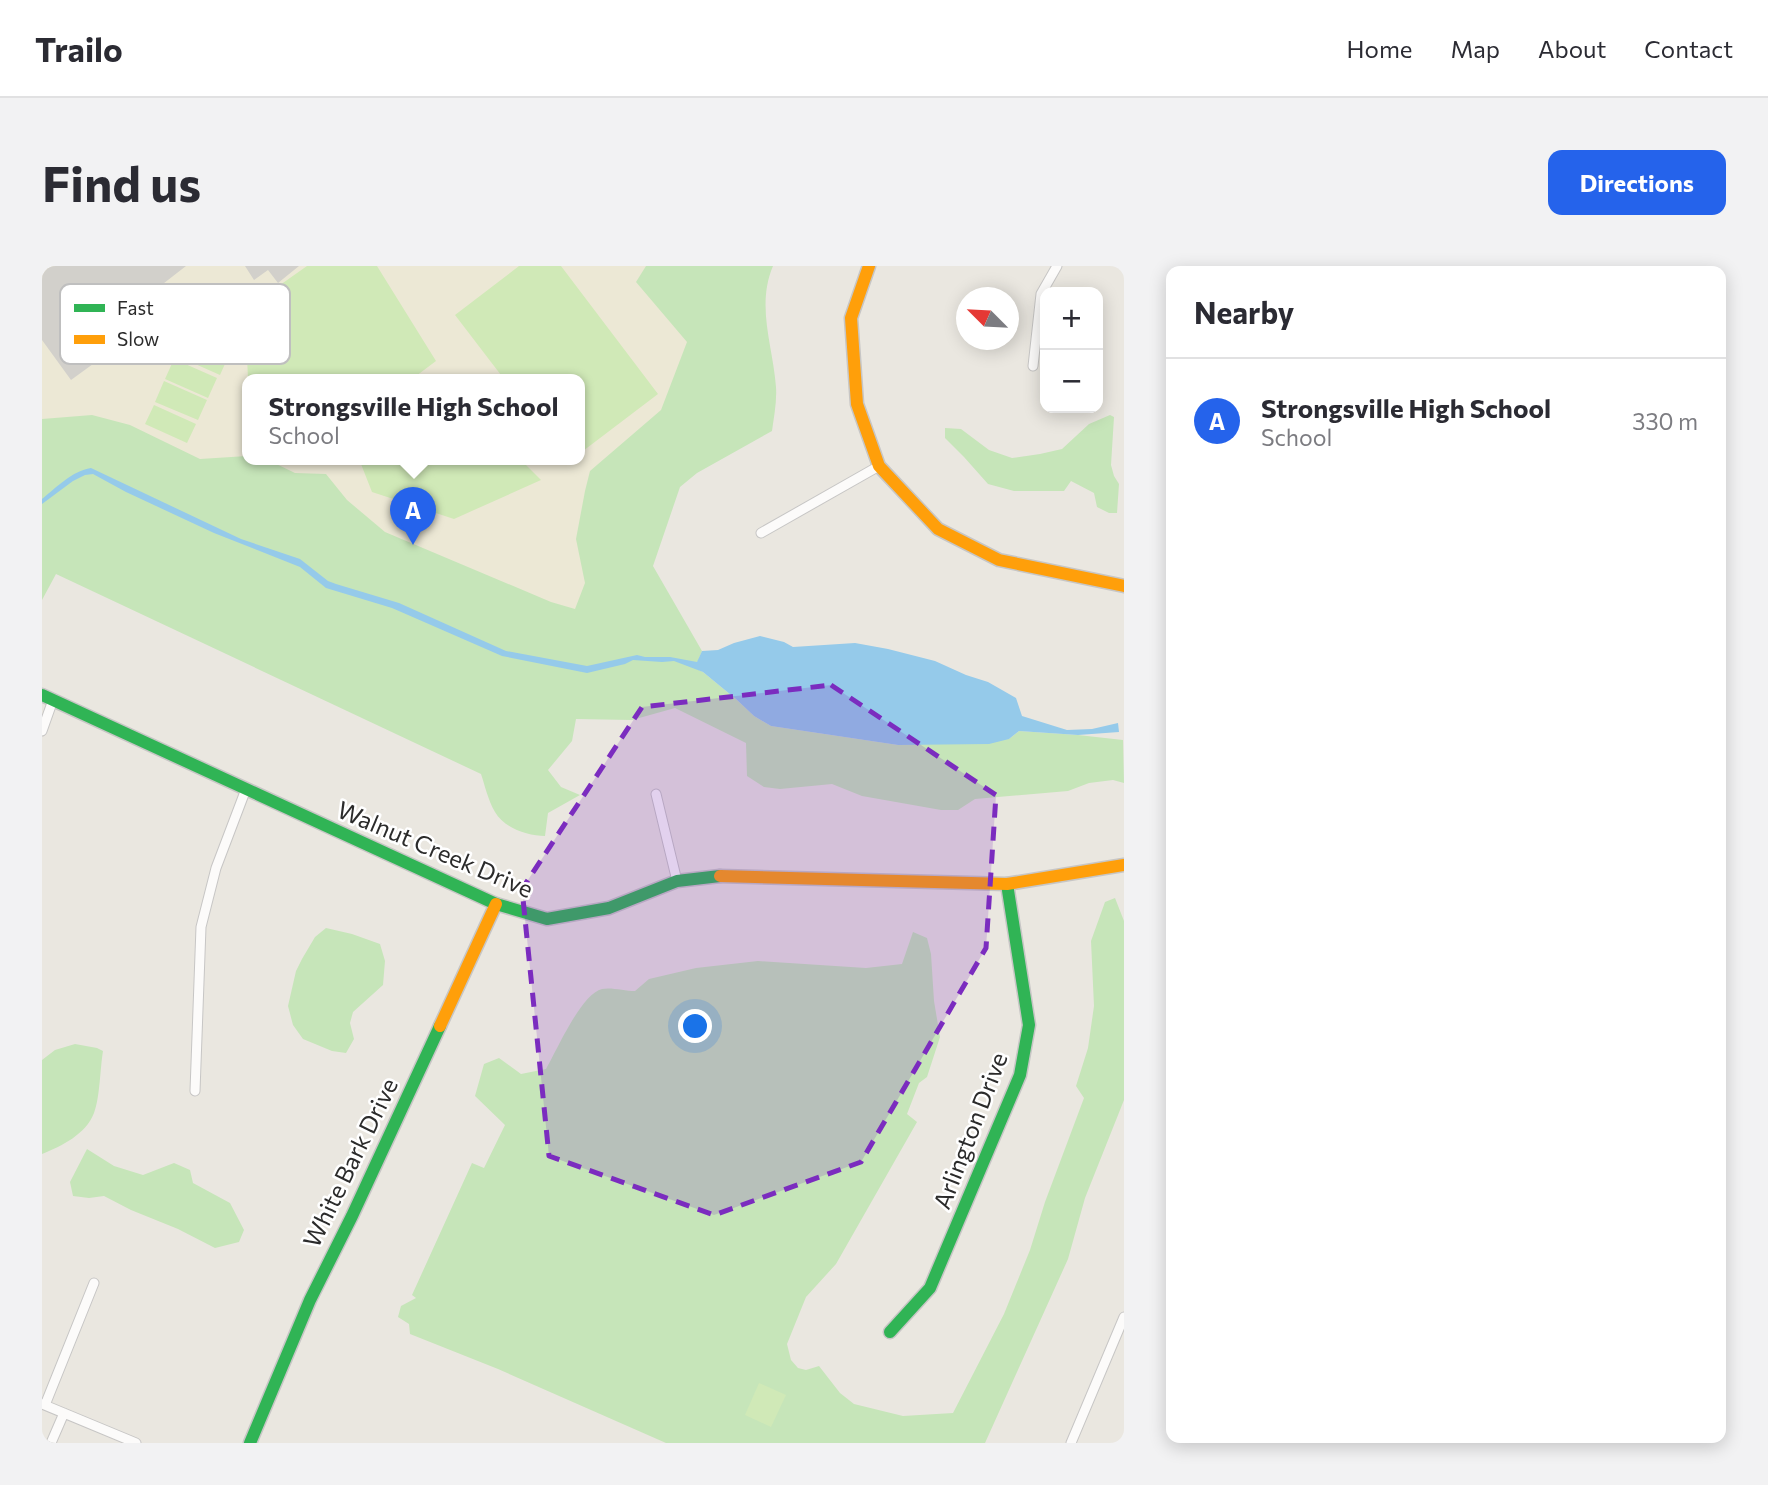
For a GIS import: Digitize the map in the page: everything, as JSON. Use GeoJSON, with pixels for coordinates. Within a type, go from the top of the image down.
{"type":"FeatureCollection","features":[{"type":"Feature","properties":{"kind":"street"},"geometry":{"type":"LineString","coordinates":[[869,266],[851,318],[857,404],[879,466],[938,529],[999,560],[1124,586]]}},
{"type":"Feature","properties":{"kind":"street"},"geometry":{"type":"LineString","coordinates":[[1033,366],[1041,294],[1057,266]]}},
{"type":"Feature","properties":{"kind":"street"},"geometry":{"type":"LineString","coordinates":[[761,533],[879,466]]}},
{"type":"Feature","properties":{"kind":"street"},"geometry":{"type":"LineString","coordinates":[[42,731],[48,697]]}},
{"type":"Feature","properties":{"kind":"street","name":"Walnut Creek Drive"},"geometry":{"type":"LineString","coordinates":[[48,697],[496,904],[547,919],[609,908],[677,881],[723,876],[1007,884],[1124,865]]}},
{"type":"Feature","properties":{"kind":"street"},"geometry":{"type":"LineString","coordinates":[[195,1091],[201,927],[216,868],[246,789]]}},
{"type":"Feature","properties":{"kind":"street"},"geometry":{"type":"LineString","coordinates":[[656,794],[677,881]]}},
{"type":"Feature","properties":{"kind":"street","name":"Arlington Drive"},"geometry":{"type":"LineString","coordinates":[[890,1332],[930,1288],[1020,1075],[1029,1025],[1007,884]]}},
{"type":"Feature","properties":{"kind":"street","name":"White Bark Drive"},"geometry":{"type":"LineString","coordinates":[[250,1443],[307,1303],[352,1216],[496,904]]}},
{"type":"Feature","properties":{"kind":"street"},"geometry":{"type":"LineString","coordinates":[[94,1283],[43,1404],[135,1443]]}},
{"type":"Feature","properties":{"kind":"street"},"geometry":{"type":"LineString","coordinates":[[1071,1443],[1124,1317]]}},
{"type":"Feature","properties":{"kind":"street"},"geometry":{"type":"LineString","coordinates":[[51,1443],[64,1413]]}},
{"type":"Feature","properties":{"kind":"highlighted area"},"geometry":{"type":"Polygon","coordinates":[[[831,685],[996,795],[986,948],[861,1162],[714,1215],[549,1156],[522,889],[642,707],[831,685]]]}},
{"type":"Feature","properties":{"kind":"shaded area"},"geometry":{"type":"Polygon","coordinates":[[[42,266],[734,266],[546,703],[42,465],[42,266]]]}},
{"type":"Feature","properties":{"kind":"green space"},"geometry":{"type":"Polygon","coordinates":[[[307,266],[377,266],[436,361],[419,374],[248,374],[247,364],[290,364],[290,284],[281,284],[307,266]]]}},
{"type":"Feature","properties":{"kind":"green space"},"geometry":{"type":"Polygon","coordinates":[[[519,266],[561,266],[658,394],[585,449],[585,374],[500,374],[455,315],[519,266]]]}},
{"type":"Feature","properties":{"kind":"green space"},"geometry":{"type":"Polygon","coordinates":[[[646,266],[773,266],[766,296],[767,326],[776,387],[772,431],[697,473],[680,487],[653,566],[702,651],[695,668],[754,716],[771,726],[898,745],[1009,739],[1019,731],[1123,740],[1124,783],[1113,780],[1089,783],[1068,791],[975,799],[958,810],[941,810],[862,796],[832,784],[780,789],[764,787],[747,776],[746,743],[675,708],[632,720],[576,719],[572,741],[548,770],[561,787],[580,795],[548,813],[545,836],[531,834],[510,827],[499,818],[490,803],[481,774],[56,574],[42,600],[42,419],[92,415],[130,425],[200,459],[242,456],[242,465],[278,465],[295,473],[326,474],[347,500],[385,532],[551,602],[575,609],[585,583],[576,539],[590,471],[661,410],[687,342],[636,282],[646,266]]]}},
{"type":"Feature","properties":{"kind":"green space"},"geometry":{"type":"Polygon","coordinates":[[[172,364],[185,364],[217,378],[208,398],[165,379],[172,364]]]}},
{"type":"Feature","properties":{"kind":"green space"},"geometry":{"type":"Polygon","coordinates":[[[195,364],[225,364],[220,375],[195,364]]]}},
{"type":"Feature","properties":{"kind":"green space"},"geometry":{"type":"Polygon","coordinates":[[[164,381],[207,400],[198,420],[155,402],[164,381]]]}},
{"type":"Feature","properties":{"kind":"green space"},"geometry":{"type":"Polygon","coordinates":[[[154,405],[196,424],[187,443],[145,424],[154,405]]]}},
{"type":"Feature","properties":{"kind":"green space"},"geometry":{"type":"Polygon","coordinates":[[[1110,415],[1114,417],[1111,465],[1119,484],[1117,513],[1109,513],[1097,507],[1094,493],[1071,481],[1064,491],[1014,491],[988,484],[945,438],[945,428],[961,429],[989,450],[1012,458],[1062,449],[1089,424],[1110,415]]]}},
{"type":"Feature","properties":{"kind":"green space"},"geometry":{"type":"Polygon","coordinates":[[[361,465],[526,465],[541,480],[454,519],[372,492],[361,465]]]}},
{"type":"Feature","properties":{"kind":"green space"},"geometry":{"type":"Polygon","coordinates":[[[1115,898],[1124,921],[1124,1100],[1085,1198],[1068,1259],[985,1443],[666,1443],[498,1369],[410,1334],[409,1324],[398,1317],[401,1306],[416,1298],[412,1295],[472,1163],[484,1168],[505,1125],[475,1096],[484,1064],[499,1058],[521,1074],[546,1069],[578,1012],[594,993],[602,989],[635,991],[649,979],[696,968],[758,961],[866,968],[902,964],[913,932],[927,938],[940,1037],[927,1077],[919,1083],[907,1114],[917,1122],[836,1264],[806,1297],[787,1344],[791,1360],[798,1368],[806,1370],[819,1366],[840,1393],[854,1404],[903,1416],[953,1413],[1004,1314],[1030,1250],[1084,1098],[1076,1086],[1088,1048],[1094,1006],[1091,941],[1105,902],[1115,898]]]}},
{"type":"Feature","properties":{"kind":"green space"},"geometry":{"type":"Polygon","coordinates":[[[326,928],[380,944],[385,961],[383,985],[353,1012],[350,1023],[354,1039],[346,1053],[332,1051],[303,1039],[293,1025],[288,1006],[296,971],[315,937],[326,928]]]}},
{"type":"Feature","properties":{"kind":"green space"},"geometry":{"type":"Polygon","coordinates":[[[75,1044],[103,1051],[96,1107],[79,1133],[42,1154],[42,1060],[55,1050],[75,1044]]]}},
{"type":"Feature","properties":{"kind":"green space"},"geometry":{"type":"Polygon","coordinates":[[[87,1149],[114,1166],[143,1175],[174,1163],[190,1170],[193,1183],[230,1203],[244,1230],[239,1242],[215,1248],[104,1196],[73,1196],[70,1182],[87,1149]]]}},
{"type":"Feature","properties":{"kind":"green space"},"geometry":{"type":"Polygon","coordinates":[[[759,1383],[786,1395],[771,1427],[745,1415],[759,1383]]]}},
{"type":"Feature","properties":{"kind":"water"},"geometry":{"type":"Polygon","coordinates":[[[91,468],[241,539],[300,559],[328,581],[399,603],[506,651],[587,666],[637,655],[697,662],[702,651],[718,650],[760,636],[793,647],[855,643],[935,661],[988,682],[1016,698],[1022,716],[1067,730],[1092,729],[1118,723],[1119,732],[1078,735],[1019,731],[1009,739],[989,744],[898,745],[771,726],[754,716],[703,672],[674,661],[633,660],[587,673],[502,656],[392,608],[326,588],[300,567],[214,533],[93,474],[73,481],[42,504],[42,499],[65,480],[77,472],[91,468]]]}},
{"type":"Feature","properties":{"kind":"building"},"geometry":{"type":"Polygon","coordinates":[[[42,266],[186,266],[163,284],[60,284],[60,364],[93,364],[71,380],[42,340],[42,266]]]}},
{"type":"Feature","properties":{"kind":"building"},"geometry":{"type":"Polygon","coordinates":[[[245,266],[299,266],[278,283],[268,270],[254,280],[245,266]]]}},
{"type":"Feature","properties":{"kind":"traffic: fast"},"geometry":{"type":"LineString","coordinates":[[42,695],[496,904],[547,919],[609,908],[677,881],[720,876]]}},
{"type":"Feature","properties":{"kind":"traffic: fast"},"geometry":{"type":"LineString","coordinates":[[890,1332],[930,1288],[1020,1075],[1029,1025],[1007,884]]}},
{"type":"Feature","properties":{"kind":"traffic: fast"},"geometry":{"type":"LineString","coordinates":[[250,1443],[310,1300],[440,1026]]}},
{"type":"Feature","properties":{"kind":"traffic: slow"},"geometry":{"type":"LineString","coordinates":[[869,266],[851,318],[857,404],[879,466],[938,529],[999,560],[1124,586]]}},
{"type":"Feature","properties":{"kind":"traffic: slow"},"geometry":{"type":"LineString","coordinates":[[720,876],[1007,884],[1124,865]]}},
{"type":"Feature","properties":{"kind":"traffic: slow"},"geometry":{"type":"LineString","coordinates":[[440,1026],[496,904]]}},
{"type":"Feature","properties":{"kind":"place","name":"Strongsville High School"},"geometry":{"type":"Point","coordinates":[413,545]}}]}
